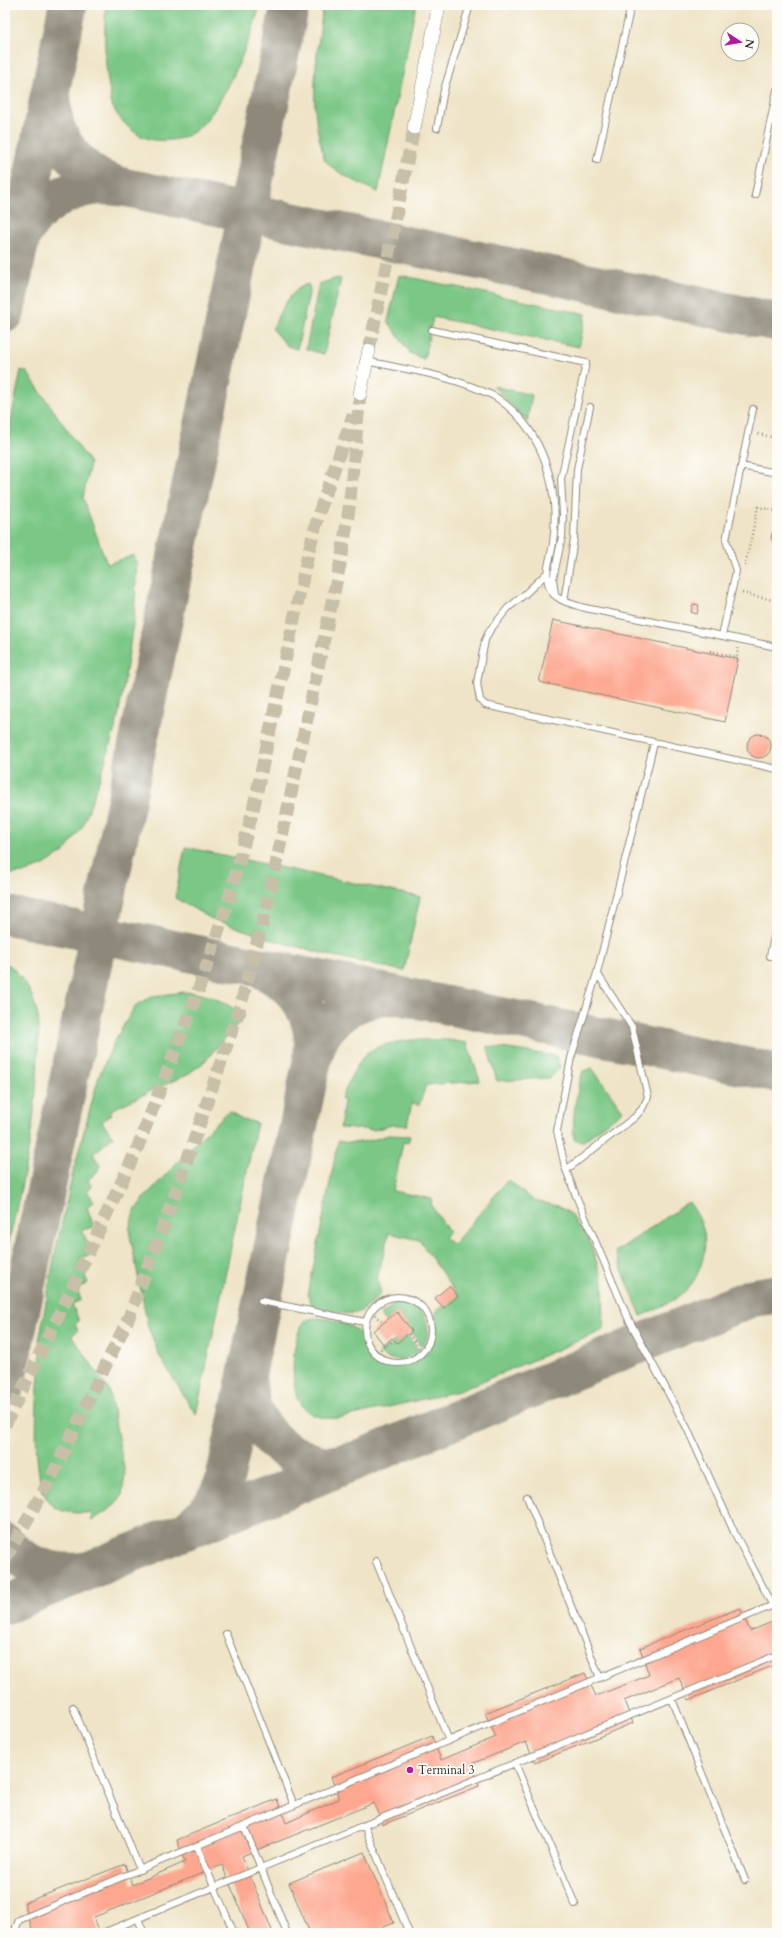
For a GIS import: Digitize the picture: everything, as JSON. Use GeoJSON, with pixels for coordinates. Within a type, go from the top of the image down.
{"type":"FeatureCollection","features":[{"type":"Feature","properties":{"kind":"street"},"geometry":{"type":"LineString","coordinates":[[414,128],[439,5]]}},
{"type":"Feature","properties":{"kind":"street"},"geometry":{"type":"LineString","coordinates":[[360,394],[368,356]]}},
{"type":"Feature","properties":{"kind":"lane"},"geometry":{"type":"LineString","coordinates":[[437,128],[444,90],[470,5]]}},
{"type":"Feature","properties":{"kind":"lane"},"geometry":{"type":"LineString","coordinates":[[598,160],[631,5]]}},
{"type":"Feature","properties":{"kind":"lane"},"geometry":{"type":"LineString","coordinates":[[755,195],[777,90]]}},
{"type":"Feature","properties":{"kind":"lane"},"geometry":{"type":"LineString","coordinates":[[432,330],[586,363],[561,479],[563,514],[562,531],[553,579],[553,589],[556,597]]}},
{"type":"Feature","properties":{"kind":"lane"},"geometry":{"type":"LineString","coordinates":[[368,356],[464,384],[496,398],[522,421],[541,449],[550,474],[555,508],[553,543],[547,573],[550,589],[556,597],[585,608],[777,647]]}},
{"type":"Feature","properties":{"kind":"lane"},"geometry":{"type":"LineString","coordinates":[[564,601],[574,539],[578,469],[590,407]]}},
{"type":"Feature","properties":{"kind":"lane"},"geometry":{"type":"LineString","coordinates":[[722,636],[736,571],[726,540],[753,409]]}},
{"type":"Feature","properties":{"kind":"lane"},"geometry":{"type":"LineString","coordinates":[[741,466],[777,473]]}},
{"type":"Feature","properties":{"kind":"lane"},"geometry":{"type":"LineString","coordinates":[[547,573],[524,596],[508,608],[490,630],[485,640],[477,683],[480,700],[485,705],[497,709],[777,769]]}},
{"type":"Feature","properties":{"kind":"lane"},"geometry":{"type":"LineString","coordinates":[[14,1933],[19,1920],[775,1605],[735,1534],[687,1428],[628,1318],[566,1170],[557,1131],[570,1058],[597,973],[654,743]]}},
{"type":"Feature","properties":{"kind":"lane"},"geometry":{"type":"LineString","coordinates":[[770,956],[777,924]]}},
{"type":"Feature","properties":{"kind":"lane"},"geometry":{"type":"LineString","coordinates":[[566,1170],[635,1117],[642,1109],[648,1097],[632,1027],[597,973]]}},
{"type":"Feature","properties":{"kind":"lane"},"geometry":{"type":"LineString","coordinates":[[401,1296],[416,1300],[427,1312],[431,1324],[431,1336],[428,1346],[423,1353],[414,1360],[405,1363],[394,1363],[382,1360],[374,1354],[366,1339],[365,1322],[367,1316],[372,1312],[386,1300],[393,1297],[401,1296]]}},
{"type":"Feature","properties":{"kind":"lane"},"geometry":{"type":"LineString","coordinates":[[261,1301],[365,1322]]}},
{"type":"Feature","properties":{"kind":"lane"},"geometry":{"type":"LineString","coordinates":[[527,1497],[600,1678]]}},
{"type":"Feature","properties":{"kind":"lane"},"geometry":{"type":"LineString","coordinates":[[376,1561],[450,1741]]}},
{"type":"Feature","properties":{"kind":"lane"},"geometry":{"type":"LineString","coordinates":[[226,1634],[294,1805]]}},
{"type":"Feature","properties":{"kind":"lane"},"geometry":{"type":"LineString","coordinates":[[103,1933],[777,1655]]}},
{"type":"Feature","properties":{"kind":"lane"},"geometry":{"type":"LineString","coordinates":[[672,1698],[745,1880]]}},
{"type":"Feature","properties":{"kind":"lane"},"geometry":{"type":"LineString","coordinates":[[73,1707],[140,1870]]}},
{"type":"Feature","properties":{"kind":"lane"},"geometry":{"type":"LineString","coordinates":[[515,1763],[575,1904]]}},
{"type":"Feature","properties":{"kind":"lane"},"geometry":{"type":"LineString","coordinates":[[244,1826],[288,1933]]}},
{"type":"Feature","properties":{"kind":"lane"},"geometry":{"type":"LineString","coordinates":[[364,1826],[409,1933]]}},
{"type":"Feature","properties":{"kind":"lane"},"geometry":{"type":"LineString","coordinates":[[197,1846],[234,1933]]}},
{"type":"Feature","properties":{"kind":"lane"},"geometry":{"type":"LineString","coordinates":[[138,1919],[144,1933]]}},
{"type":"Feature","properties":{"kind":"path"},"geometry":{"type":"LineString","coordinates":[[755,440],[756,434],[777,438]]}},
{"type":"Feature","properties":{"kind":"path"},"geometry":{"type":"LineString","coordinates":[[744,568],[758,507],[777,511]]}},
{"type":"Feature","properties":{"kind":"path"},"geometry":{"type":"LineString","coordinates":[[740,588],[739,593],[777,601]]}},
{"type":"Feature","properties":{"kind":"path"},"geometry":{"type":"LineString","coordinates":[[710,651],[737,657],[740,640]]}},
{"type":"Feature","properties":{"kind":"path"},"geometry":{"type":"LineString","coordinates":[[372,1312],[383,1323]]}},
{"type":"Feature","properties":{"kind":"path"},"geometry":{"type":"LineString","coordinates":[[409,1334],[423,1353]]}},
{"type":"Feature","properties":{"kind":"path"},"geometry":{"type":"LineString","coordinates":[[374,1354],[394,1340]]}},
{"type":"Feature","properties":{"kind":"green space"},"geometry":{"type":"Polygon","coordinates":[[[106,5],[260,5],[250,36],[235,73],[216,107],[195,131],[176,139],[148,139],[129,128],[119,117],[111,103],[106,66],[106,5]]]}},
{"type":"Feature","properties":{"kind":"green space"},"geometry":{"type":"Polygon","coordinates":[[[323,5],[416,5],[378,192],[350,178],[329,165],[323,155],[315,111],[315,75],[323,5]]]}},
{"type":"Feature","properties":{"kind":"green space"},"geometry":{"type":"Polygon","coordinates":[[[399,275],[586,314],[579,347],[433,317],[424,359],[409,353],[410,351],[407,349],[388,321],[399,275]]]}},
{"type":"Feature","properties":{"kind":"green space"},"geometry":{"type":"Polygon","coordinates":[[[337,278],[341,279],[324,354],[306,349],[319,284],[337,278]]]}},
{"type":"Feature","properties":{"kind":"green space"},"geometry":{"type":"Polygon","coordinates":[[[308,284],[310,289],[297,349],[287,346],[272,328],[291,296],[299,288],[308,284]]]}},
{"type":"Feature","properties":{"kind":"green space"},"geometry":{"type":"Polygon","coordinates":[[[21,370],[27,372],[90,463],[83,498],[107,564],[134,555],[137,564],[134,618],[117,722],[100,778],[83,826],[64,852],[44,865],[23,873],[5,875],[5,450],[21,370]]]}},
{"type":"Feature","properties":{"kind":"green space"},"geometry":{"type":"Polygon","coordinates":[[[493,386],[532,395],[527,422],[493,386]]]}},
{"type":"Feature","properties":{"kind":"green space"},"geometry":{"type":"Polygon","coordinates":[[[185,847],[420,897],[404,971],[329,955],[273,940],[210,918],[175,898],[185,847]]]}},
{"type":"Feature","properties":{"kind":"green space"},"geometry":{"type":"Polygon","coordinates":[[[5,962],[26,984],[37,1012],[39,1027],[35,1106],[17,1208],[5,1258],[5,1139],[10,1133],[5,1129],[5,1124],[11,1117],[5,1113],[5,1109],[11,1101],[9,1098],[13,1091],[5,1087],[5,962]]]}},
{"type":"Feature","properties":{"kind":"green space"},"geometry":{"type":"Polygon","coordinates":[[[184,992],[210,996],[230,1006],[245,1016],[203,1063],[188,1074],[111,1110],[111,1114],[102,1122],[113,1137],[93,1154],[100,1165],[98,1171],[88,1180],[92,1187],[87,1191],[94,1201],[87,1207],[94,1227],[82,1230],[92,1254],[79,1259],[88,1283],[77,1289],[81,1300],[72,1304],[79,1321],[75,1325],[78,1330],[72,1336],[109,1390],[125,1474],[122,1495],[115,1505],[92,1521],[91,1513],[71,1512],[57,1509],[53,1506],[45,1495],[39,1477],[36,1428],[42,1342],[39,1341],[54,1258],[74,1168],[99,1076],[115,1040],[135,1006],[153,996],[184,992]]]}},
{"type":"Feature","properties":{"kind":"green space"},"geometry":{"type":"Polygon","coordinates":[[[412,1040],[448,1040],[467,1043],[480,1081],[426,1085],[419,1105],[412,1103],[407,1125],[392,1125],[374,1130],[340,1128],[344,1101],[341,1098],[359,1062],[365,1055],[382,1046],[395,1042],[412,1040]]]}},
{"type":"Feature","properties":{"kind":"green space"},"geometry":{"type":"Polygon","coordinates":[[[487,1046],[556,1056],[560,1068],[550,1078],[497,1081],[487,1046]]]}},
{"type":"Feature","properties":{"kind":"green space"},"geometry":{"type":"Polygon","coordinates":[[[592,1068],[623,1111],[582,1142],[574,1139],[575,1105],[583,1071],[592,1068]]]}},
{"type":"Feature","properties":{"kind":"green space"},"geometry":{"type":"Polygon","coordinates":[[[229,1111],[242,1119],[257,1123],[196,1415],[160,1357],[148,1327],[129,1230],[134,1212],[144,1198],[198,1140],[229,1111]]]}},
{"type":"Feature","properties":{"kind":"green space"},"geometry":{"type":"Polygon","coordinates":[[[388,1135],[410,1136],[408,1143],[403,1142],[393,1191],[432,1199],[431,1205],[449,1232],[444,1237],[453,1245],[507,1181],[510,1181],[526,1195],[536,1201],[558,1206],[571,1214],[577,1225],[586,1232],[603,1281],[604,1330],[459,1391],[340,1418],[319,1417],[309,1413],[301,1405],[297,1398],[293,1374],[295,1347],[298,1335],[302,1326],[307,1320],[318,1318],[334,1320],[348,1325],[358,1332],[365,1346],[372,1355],[387,1364],[403,1365],[412,1363],[426,1353],[435,1336],[436,1313],[438,1309],[444,1308],[458,1296],[419,1240],[389,1233],[377,1279],[381,1293],[374,1301],[359,1312],[343,1313],[318,1308],[310,1301],[308,1295],[338,1141],[350,1143],[363,1142],[388,1135]]]}},
{"type":"Feature","properties":{"kind":"green space"},"geometry":{"type":"Polygon","coordinates":[[[689,1202],[695,1211],[705,1237],[705,1246],[698,1273],[688,1288],[677,1298],[641,1316],[615,1252],[689,1202]]]}},
{"type":"Feature","properties":{"kind":"green space"},"geometry":{"type":"Polygon","coordinates":[[[403,1301],[417,1307],[426,1319],[428,1333],[422,1347],[397,1312],[385,1321],[380,1316],[394,1304],[403,1301]]]}},
{"type":"Feature","properties":{"kind":"green space"},"geometry":{"type":"Polygon","coordinates":[[[407,1335],[419,1351],[415,1354],[399,1360],[388,1358],[379,1353],[389,1345],[391,1348],[393,1345],[391,1343],[395,1341],[397,1343],[407,1335]]]}},
{"type":"Feature","properties":{"kind":"building"},"geometry":{"type":"Polygon","coordinates":[[[777,529],[777,547],[771,538],[772,533],[777,529]]]}},
{"type":"Feature","properties":{"kind":"building"},"geometry":{"type":"Polygon","coordinates":[[[693,604],[699,605],[697,614],[691,612],[693,604]]]}},
{"type":"Feature","properties":{"kind":"building"},"geometry":{"type":"Polygon","coordinates":[[[553,620],[738,659],[725,722],[539,682],[553,620]]]}},
{"type":"Feature","properties":{"kind":"building"},"geometry":{"type":"Polygon","coordinates":[[[759,734],[764,735],[770,741],[770,751],[764,757],[759,758],[754,757],[748,751],[747,746],[748,741],[754,735],[759,734]]]}},
{"type":"Feature","properties":{"kind":"building"},"geometry":{"type":"Polygon","coordinates":[[[449,1286],[458,1296],[444,1308],[435,1298],[449,1286]]]}},
{"type":"Feature","properties":{"kind":"building"},"geometry":{"type":"Polygon","coordinates":[[[397,1312],[412,1331],[397,1343],[392,1338],[384,1345],[373,1331],[397,1312]]]}},
{"type":"Feature","properties":{"kind":"building","name":"Terminal 3"},"geometry":{"type":"Polygon","coordinates":[[[740,1608],[750,1631],[777,1620],[777,1664],[689,1700],[679,1678],[624,1701],[633,1723],[535,1763],[526,1742],[471,1764],[479,1786],[382,1825],[374,1803],[242,1856],[273,1933],[250,1933],[222,1865],[94,1917],[100,1933],[22,1933],[32,1928],[24,1903],[125,1864],[132,1885],[185,1862],[177,1840],[277,1799],[286,1823],[339,1799],[331,1777],[432,1736],[441,1760],[496,1737],[485,1713],[585,1673],[596,1696],[649,1675],[640,1648],[740,1608]]]}},
{"type":"Feature","properties":{"kind":"building"},"geometry":{"type":"Polygon","coordinates":[[[364,1852],[394,1923],[369,1933],[310,1933],[289,1883],[364,1852]]]}},
{"type":"Feature","properties":{"kind":"taxiway"},"geometry":{"type":"LineString","coordinates":[[5,313],[68,5]]}},
{"type":"Feature","properties":{"kind":"taxiway"},"geometry":{"type":"LineString","coordinates":[[5,1386],[290,5]]}},
{"type":"Feature","properties":{"kind":"taxiway"},"geometry":{"type":"LineString","coordinates":[[52,99],[54,122],[58,133],[70,153],[78,162],[96,176],[123,187]]}},
{"type":"Feature","properties":{"kind":"taxiway"},"geometry":{"type":"LineString","coordinates":[[17,254],[23,233],[44,207],[63,195],[73,191],[98,186],[116,186],[777,322]]}},
{"type":"Feature","properties":{"kind":"taxiway"},"geometry":{"type":"LineString","coordinates":[[5,915],[777,1073]]}},
{"type":"Feature","properties":{"kind":"taxiway"},"geometry":{"type":"LineString","coordinates":[[190,1527],[202,1517],[210,1507],[224,1483],[312,1061],[313,1036],[311,1024],[302,1004],[289,988],[262,969]]}},
{"type":"Feature","properties":{"kind":"taxiway"},"geometry":{"type":"LineString","coordinates":[[312,1061],[320,1037],[334,1019],[352,1006],[362,1002],[394,996]]}},
{"type":"Feature","properties":{"kind":"taxiway"},"geometry":{"type":"LineString","coordinates":[[5,1605],[751,1298],[777,1294]]}},
{"type":"Feature","properties":{"kind":"taxiway"},"geometry":{"type":"LineString","coordinates":[[247,1380],[248,1393],[256,1416],[269,1436],[278,1444],[299,1457],[317,1464],[331,1465],[348,1462]]}},
{"type":"Feature","properties":{"kind":"taxiway"},"geometry":{"type":"LineString","coordinates":[[5,1543],[22,1558],[42,1568],[63,1572],[85,1571]]}},
{"type":"Feature","properties":{"kind":"tunnel"},"geometry":{"type":"LineString","coordinates":[[369,350],[414,128]]}},
{"type":"Feature","properties":{"kind":"tunnel"},"geometry":{"type":"LineString","coordinates":[[5,1559],[52,1476],[129,1317],[181,1178],[241,1004],[269,897],[342,555],[349,509],[360,394]]}},
{"type":"Feature","properties":{"kind":"tunnel"},"geometry":{"type":"LineString","coordinates":[[5,1425],[71,1290],[137,1149],[197,994],[229,899],[253,810],[308,554],[320,510],[353,415]]}},
{"type":"Feature","properties":{"kind":"place","name":"Terminal 3"},"geometry":{"type":"Point","coordinates":[410,1770]}}]}
